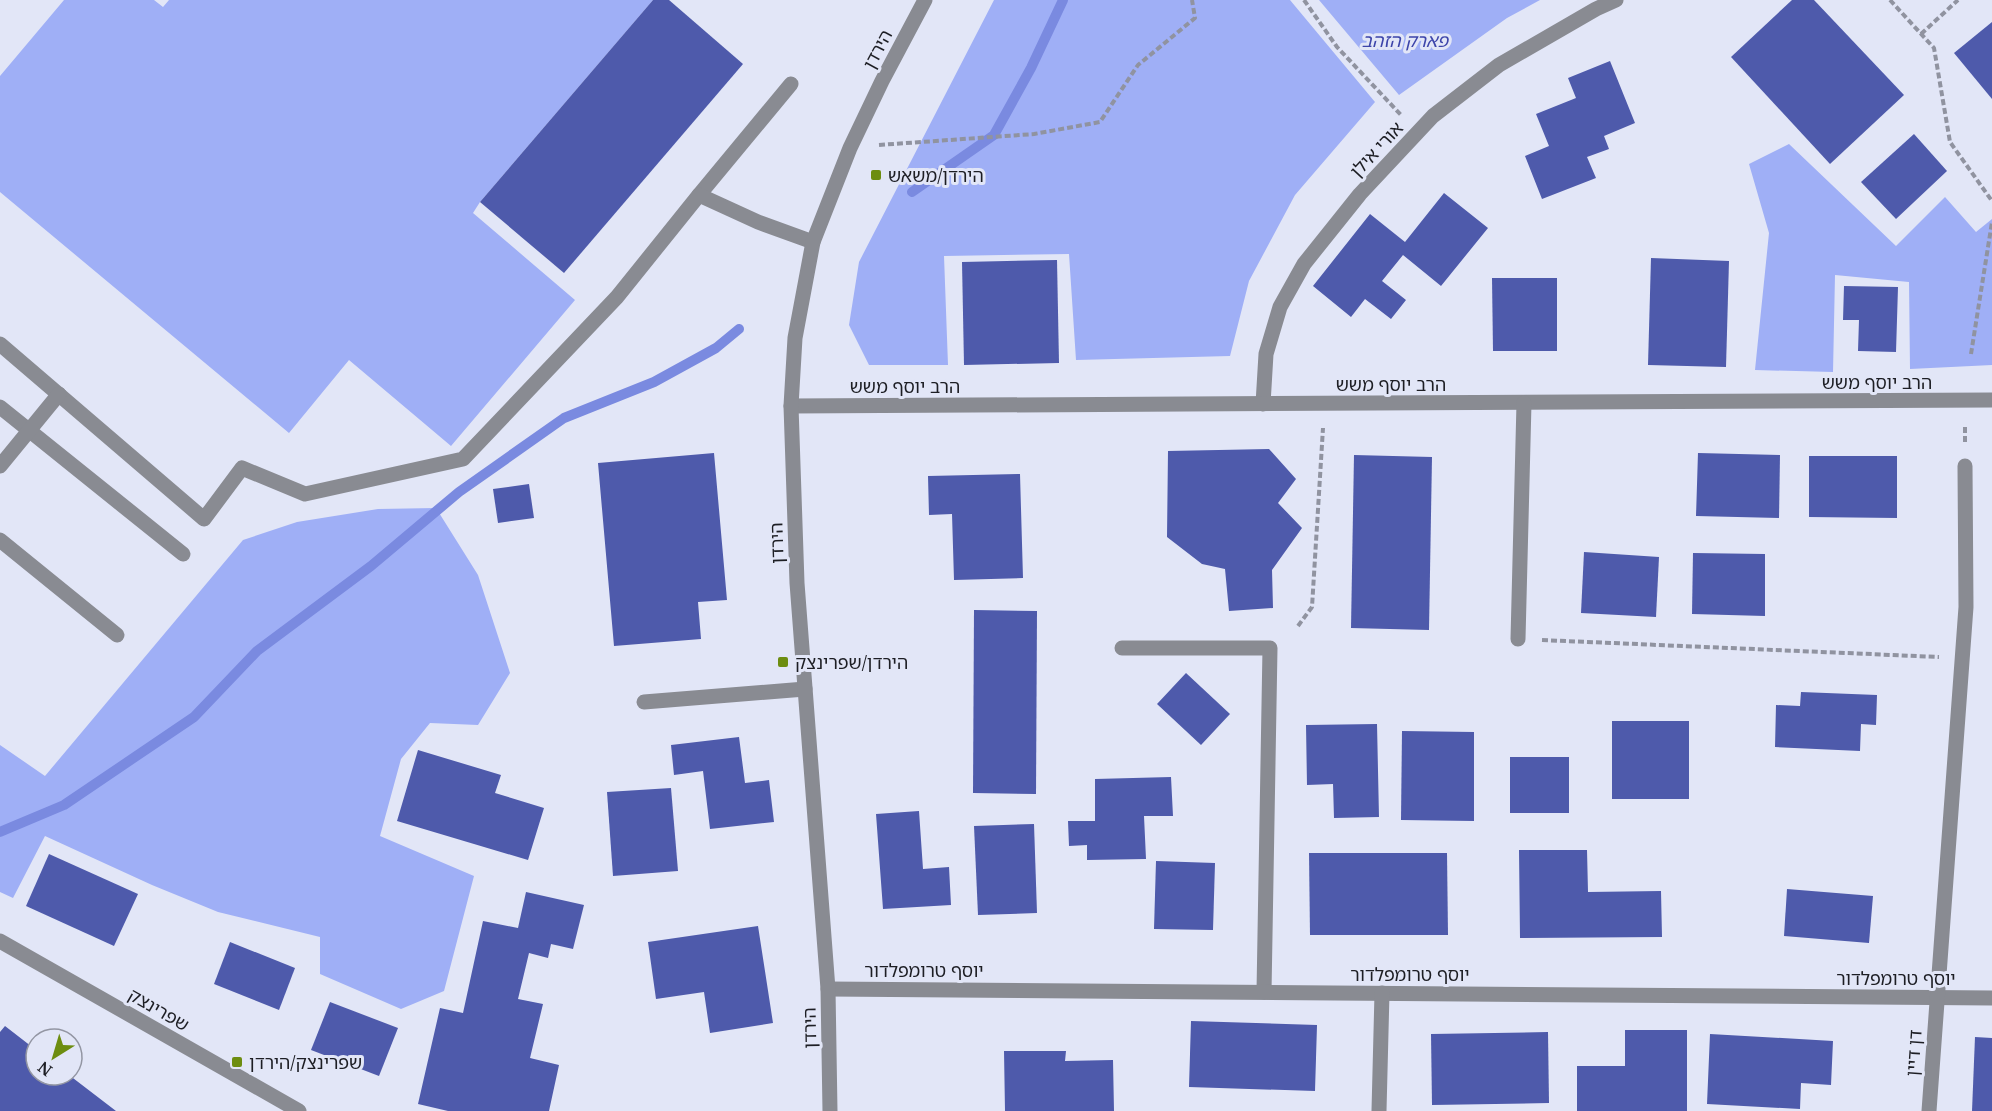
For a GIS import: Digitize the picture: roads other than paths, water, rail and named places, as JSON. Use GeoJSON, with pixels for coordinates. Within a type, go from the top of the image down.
{"type":"FeatureCollection","features":[{"type":"Feature","properties":{"kind":"street","name":"הירדן"},"geometry":{"type":"LineString","coordinates":[[830,1111],[828,989],[797,583],[790,406],[795,338],[813,242],[850,148],[925,0]]}},
{"type":"Feature","properties":{"kind":"street","name":"אורי אילן"},"geometry":{"type":"LineString","coordinates":[[1263,404],[1266,354],[1280,307],[1304,264],[1360,194],[1433,116],[1499,65],[1594,5],[1616,0]]}},
{"type":"Feature","properties":{"kind":"street"},"geometry":{"type":"LineString","coordinates":[[0,344],[204,519],[242,468],[305,494],[463,459],[617,297],[791,84]]}},
{"type":"Feature","properties":{"kind":"street"},"geometry":{"type":"LineString","coordinates":[[699,195],[758,222],[813,242]]}},
{"type":"Feature","properties":{"kind":"street"},"geometry":{"type":"LineString","coordinates":[[0,466],[59,394]]}},
{"type":"Feature","properties":{"kind":"street","name":"הרב יוסף משש"},"geometry":{"type":"LineString","coordinates":[[790,406],[1992,399]]}},
{"type":"Feature","properties":{"kind":"street"},"geometry":{"type":"LineString","coordinates":[[1518,639],[1524,403]]}},
{"type":"Feature","properties":{"kind":"street"},"geometry":{"type":"LineString","coordinates":[[0,407],[183,554]]}},
{"type":"Feature","properties":{"kind":"street","name":"דן דיין"},"geometry":{"type":"LineString","coordinates":[[1929,1111],[1960,658],[1966,607],[1965,466]]}},
{"type":"Feature","properties":{"kind":"street"},"geometry":{"type":"LineString","coordinates":[[0,540],[117,634]]}},
{"type":"Feature","properties":{"kind":"street"},"geometry":{"type":"LineString","coordinates":[[1122,648],[1270,648],[1264,992]]}},
{"type":"Feature","properties":{"kind":"street"},"geometry":{"type":"LineString","coordinates":[[644,702],[805,689]]}},
{"type":"Feature","properties":{"kind":"street","name":"שפרינצק"},"geometry":{"type":"LineString","coordinates":[[0,941],[299,1111]]}},
{"type":"Feature","properties":{"kind":"street","name":"יוסף טרומפלדור"},"geometry":{"type":"LineString","coordinates":[[828,989],[1992,998]]}},
{"type":"Feature","properties":{"kind":"street"},"geometry":{"type":"LineString","coordinates":[[1379,1111],[1382,993]]}},
{"type":"Feature","properties":{"kind":"waterway"},"geometry":{"type":"LineString","coordinates":[[912,192],[994,135],[1031,68],[1063,0]]}},
{"type":"Feature","properties":{"kind":"waterway"},"geometry":{"type":"LineString","coordinates":[[0,832],[64,805],[194,717],[257,651],[371,566],[459,492],[564,418],[654,382],[716,348],[739,329]]}},
{"type":"Feature","properties":{"kind":"place","name":"הירדן/משאש"},"geometry":{"type":"Point","coordinates":[876,175]}},
{"type":"Feature","properties":{"kind":"place","name":"הירדן/שפרינצק"},"geometry":{"type":"Point","coordinates":[783,662]}},
{"type":"Feature","properties":{"kind":"place","name":"שפרינצק/הירדן"},"geometry":{"type":"Point","coordinates":[237,1062]}},
{"type":"Feature","properties":{"kind":"park label","name":"פארק הזהב"},"geometry":{"type":"Point","coordinates":[1405,40]}}]}
